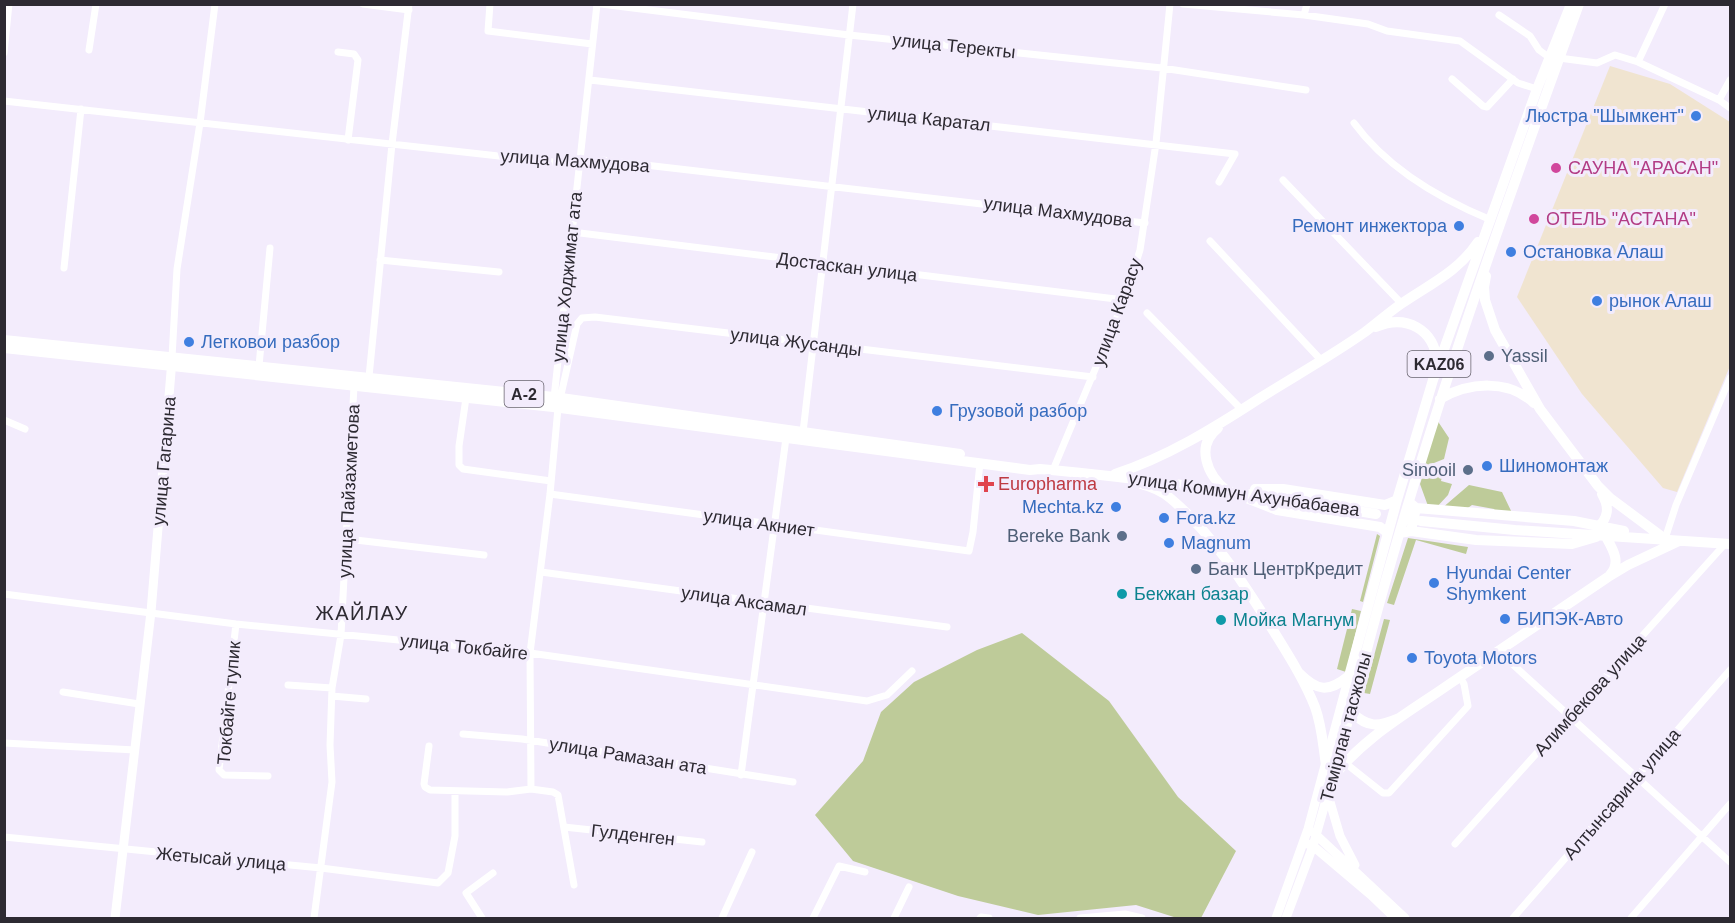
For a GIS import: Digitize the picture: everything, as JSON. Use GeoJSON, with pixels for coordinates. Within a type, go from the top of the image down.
{"type":"FeatureCollection","features":[{"type":"Feature","properties":{"kind":"highway","name":"KАZ06"},"geometry":{"type":"LineString","coordinates":[[1406,532],[1440,399],[1494,242],[1571,4]]}},
{"type":"Feature","properties":{"kind":"highway","name":"KАZ06"},"geometry":{"type":"LineString","coordinates":[[1384,530],[1397,500],[1437,368],[1537,89],[1555,58],[1579,4]]}},
{"type":"Feature","properties":{"kind":"highway"},"geometry":{"type":"LineString","coordinates":[[1109,475],[1150,462],[1237,413],[1365,332],[1455,269],[1467,258],[1489,225]]}},
{"type":"Feature","properties":{"kind":"highway","name":"KАZ06"},"geometry":{"type":"LineString","coordinates":[[1494,242],[1484,287],[1485,300],[1495,330],[1540,409],[1598,486],[1610,498],[1665,539]]}},
{"type":"Feature","properties":{"kind":"highway"},"geometry":{"type":"LineString","coordinates":[[1365,332],[1386,323],[1401,321],[1413,325],[1431,339],[1436,352],[1437,368]]}},
{"type":"Feature","properties":{"kind":"highway","name":"A-2"},"geometry":{"type":"LineString","coordinates":[[4,340],[354,386],[466,398],[556,402],[852,448],[1015,465]]}},
{"type":"Feature","properties":{"kind":"highway","name":"A-2"},"geometry":{"type":"LineString","coordinates":[[4,348],[172,362],[259,366],[369,377],[803,432],[1015,465]]}},
{"type":"Feature","properties":{"kind":"highway"},"geometry":{"type":"LineString","coordinates":[[1440,399],[1472,386],[1502,387],[1517,391],[1540,409]]}},
{"type":"Feature","properties":{"kind":"highway"},"geometry":{"type":"LineString","coordinates":[[1237,413],[1213,431],[1207,441],[1205,452],[1210,471],[1225,490],[1277,510],[1384,530],[1385,504]]}},
{"type":"Feature","properties":{"kind":"highway","name":"улица Коммун Ахунбабаева"},"geometry":{"type":"LineString","coordinates":[[1015,465],[1031,464],[1040,469],[1198,486],[1376,514]]}},
{"type":"Feature","properties":{"kind":"highway"},"geometry":{"type":"LineString","coordinates":[[1109,475],[1160,491],[1185,512],[1238,576],[1299,673],[1315,707],[1321,724],[1326,765]]}},
{"type":"Feature","properties":{"kind":"highway"},"geometry":{"type":"LineString","coordinates":[[1185,512],[1182,496],[1189,489],[1198,486]]}},
{"type":"Feature","properties":{"kind":"highway"},"geometry":{"type":"LineString","coordinates":[[1598,486],[1608,508],[1603,530],[1616,559],[1613,572],[1608,577]]}},
{"type":"Feature","properties":{"kind":"highway"},"geometry":{"type":"LineString","coordinates":[[1225,490],[1283,489],[1385,504],[1397,500]]}},
{"type":"Feature","properties":{"kind":"highway"},"geometry":{"type":"LineString","coordinates":[[1413,505],[1603,530]]}},
{"type":"Feature","properties":{"kind":"highway","name":"KАZ06"},"geometry":{"type":"LineString","coordinates":[[1421,521],[1515,530],[1592,534],[1603,530],[1728,546]]}},
{"type":"Feature","properties":{"kind":"highway","name":"Темірлан тасжолы"},"geometry":{"type":"LineString","coordinates":[[1349,676],[1384,530]]}},
{"type":"Feature","properties":{"kind":"highway"},"geometry":{"type":"LineString","coordinates":[[1406,532],[1476,540],[1572,544],[1603,530]]}},
{"type":"Feature","properties":{"kind":"highway","name":"Темірлан тасжолы"},"geometry":{"type":"LineString","coordinates":[[1351,712],[1368,643],[1406,532]]}},
{"type":"Feature","properties":{"kind":"highway"},"geometry":{"type":"LineString","coordinates":[[1329,787],[1344,762],[1359,747],[1400,718],[1608,577],[1679,541]]}},
{"type":"Feature","properties":{"kind":"highway"},"geometry":{"type":"LineString","coordinates":[[1299,673],[1312,685],[1319,687],[1338,685],[1349,676]]}},
{"type":"Feature","properties":{"kind":"highway"},"geometry":{"type":"LineString","coordinates":[[1351,712],[1360,720],[1375,725],[1400,718]]}},
{"type":"Feature","properties":{"kind":"main road","name":"улица Гагарина"},"geometry":{"type":"LineString","coordinates":[[115,918],[151,612],[172,362]]}},
{"type":"Feature","properties":{"kind":"main road","name":"Темірлан тасжолы"},"geometry":{"type":"LineString","coordinates":[[1286,918],[1313,846],[1312,832],[1326,765],[1349,676]]}},
{"type":"Feature","properties":{"kind":"main road","name":"Темірлан тасжолы"},"geometry":{"type":"LineString","coordinates":[[1276,918],[1303,842],[1312,832],[1329,787],[1351,712]]}},
{"type":"Feature","properties":{"kind":"main road"},"geometry":{"type":"LineString","coordinates":[[1329,787],[1340,836],[1348,854],[1363,877]]}},
{"type":"Feature","properties":{"kind":"main road"},"geometry":{"type":"LineString","coordinates":[[1312,832],[1405,918]]}},
{"type":"Feature","properties":{"kind":"main road"},"geometry":{"type":"LineString","coordinates":[[1303,842],[1313,846],[1395,918]]}},
{"type":"Feature","properties":{"kind":"street"},"geometry":{"type":"LineString","coordinates":[[4,53],[9,4]]}},
{"type":"Feature","properties":{"kind":"street"},"geometry":{"type":"LineString","coordinates":[[89,50],[96,4]]}},
{"type":"Feature","properties":{"kind":"street","name":"улица Гагарина"},"geometry":{"type":"LineString","coordinates":[[172,362],[177,269],[216,4]]}},
{"type":"Feature","properties":{"kind":"street"},"geometry":{"type":"LineString","coordinates":[[363,4],[409,8],[392,144],[369,377]]}},
{"type":"Feature","properties":{"kind":"street"},"geometry":{"type":"LineString","coordinates":[[490,4],[488,31],[592,44]]}},
{"type":"Feature","properties":{"kind":"street","name":"улица Ходжимат ата"},"geometry":{"type":"LineString","coordinates":[[531,789],[530,653],[550,494],[572,232],[590,80],[592,44],[599,4]]}},
{"type":"Feature","properties":{"kind":"street","name":"улица Теректы"},"geometry":{"type":"LineString","coordinates":[[599,4],[849,35],[1162,68],[1306,90]]}},
{"type":"Feature","properties":{"kind":"street"},"geometry":{"type":"LineString","coordinates":[[803,432],[853,4]]}},
{"type":"Feature","properties":{"kind":"street","name":"улица Карасу"},"geometry":{"type":"LineString","coordinates":[[1053,470],[1124,300],[1140,250],[1156,143],[1170,4]]}},
{"type":"Feature","properties":{"kind":"street"},"geometry":{"type":"LineString","coordinates":[[1183,4],[1304,15],[1368,24],[1387,31],[1460,41],[1518,83],[1537,89]]}},
{"type":"Feature","properties":{"kind":"street"},"geometry":{"type":"LineString","coordinates":[[1304,15],[1307,4]]}},
{"type":"Feature","properties":{"kind":"street"},"geometry":{"type":"LineString","coordinates":[[1638,62],[1665,4]]}},
{"type":"Feature","properties":{"kind":"street"},"geometry":{"type":"LineString","coordinates":[[1499,15],[1530,36],[1539,50],[1555,58],[1598,63],[1615,55],[1638,62],[1719,100],[1731,108]]}},
{"type":"Feature","properties":{"kind":"street"},"geometry":{"type":"LineString","coordinates":[[338,52],[354,54],[358,60],[348,140]]}},
{"type":"Feature","properties":{"kind":"street"},"geometry":{"type":"LineString","coordinates":[[1452,79],[1487,107],[1513,79]]}},
{"type":"Feature","properties":{"kind":"street","name":"улица Каратал"},"geometry":{"type":"LineString","coordinates":[[590,80],[1156,143],[1235,154],[1219,182]]}},
{"type":"Feature","properties":{"kind":"street"},"geometry":{"type":"LineString","coordinates":[[1719,100],[1731,80]]}},
{"type":"Feature","properties":{"kind":"street","name":"улица Махмудова"},"geometry":{"type":"LineString","coordinates":[[4,100],[580,165],[602,160],[1145,222]]}},
{"type":"Feature","properties":{"kind":"street"},"geometry":{"type":"LineString","coordinates":[[64,268],[81,109]]}},
{"type":"Feature","properties":{"kind":"street"},"geometry":{"type":"LineString","coordinates":[[1354,123],[1365,137],[1419,183],[1489,225]]}},
{"type":"Feature","properties":{"kind":"street"},"geometry":{"type":"LineString","coordinates":[[1282,180],[1402,304]]}},
{"type":"Feature","properties":{"kind":"street","name":"Достаскан улица"},"geometry":{"type":"LineString","coordinates":[[572,232],[1124,300]]}},
{"type":"Feature","properties":{"kind":"street"},"geometry":{"type":"LineString","coordinates":[[1210,241],[1321,360]]}},
{"type":"Feature","properties":{"kind":"street"},"geometry":{"type":"LineString","coordinates":[[259,366],[270,248]]}},
{"type":"Feature","properties":{"kind":"street"},"geometry":{"type":"LineString","coordinates":[[380,260],[499,272]]}},
{"type":"Feature","properties":{"kind":"street"},"geometry":{"type":"LineString","coordinates":[[1147,313],[1237,413]]}},
{"type":"Feature","properties":{"kind":"street","name":"улица Жусанды"},"geometry":{"type":"LineString","coordinates":[[556,402],[577,324],[582,318],[588,316],[1093,377]]}},
{"type":"Feature","properties":{"kind":"street"},"geometry":{"type":"LineString","coordinates":[[1665,539],[1676,505],[1731,378]]}},
{"type":"Feature","properties":{"kind":"street","name":"улица Пайзахметова"},"geometry":{"type":"LineString","coordinates":[[314,918],[332,782],[330,745],[332,692],[341,635],[354,386]]}},
{"type":"Feature","properties":{"kind":"street"},"geometry":{"type":"LineString","coordinates":[[466,398],[459,446],[459,465],[463,469],[551,481]]}},
{"type":"Feature","properties":{"kind":"street"},"geometry":{"type":"LineString","coordinates":[[4,420],[25,429]]}},
{"type":"Feature","properties":{"kind":"street"},"geometry":{"type":"LineString","coordinates":[[741,775],[786,438]]}},
{"type":"Feature","properties":{"kind":"street","name":"улица Акниет"},"geometry":{"type":"LineString","coordinates":[[550,494],[969,551],[980,463]]}},
{"type":"Feature","properties":{"kind":"street"},"geometry":{"type":"LineString","coordinates":[[347,539],[484,555]]}},
{"type":"Feature","properties":{"kind":"street","name":"Алимбекова улица"},"geometry":{"type":"LineString","coordinates":[[1455,844],[1728,546]]}},
{"type":"Feature","properties":{"kind":"street","name":"улица Аксамал"},"geometry":{"type":"LineString","coordinates":[[541,572],[947,627]]}},
{"type":"Feature","properties":{"kind":"street","name":"улица Токбайге"},"geometry":{"type":"LineString","coordinates":[[4,594],[236,624],[530,653],[867,701],[887,695],[912,671]]}},
{"type":"Feature","properties":{"kind":"street","name":"Токбайге тупик"},"geometry":{"type":"LineString","coordinates":[[236,624],[219,770],[224,775],[268,776]]}},
{"type":"Feature","properties":{"kind":"street"},"geometry":{"type":"LineString","coordinates":[[1498,651],[1731,862]]}},
{"type":"Feature","properties":{"kind":"street","name":"Алтынсарина улица"},"geometry":{"type":"LineString","coordinates":[[1513,918],[1731,670]]}},
{"type":"Feature","properties":{"kind":"street"},"geometry":{"type":"LineString","coordinates":[[1344,762],[1383,793],[1389,793],[1468,706],[1464,684],[1460,677]]}},
{"type":"Feature","properties":{"kind":"street"},"geometry":{"type":"LineString","coordinates":[[288,685],[366,699]]}},
{"type":"Feature","properties":{"kind":"street"},"geometry":{"type":"LineString","coordinates":[[63,692],[139,704]]}},
{"type":"Feature","properties":{"kind":"street","name":"улица Рамазан ата"},"geometry":{"type":"LineString","coordinates":[[463,734],[531,741],[793,782]]}},
{"type":"Feature","properties":{"kind":"street"},"geometry":{"type":"LineString","coordinates":[[4,743],[135,750]]}},
{"type":"Feature","properties":{"kind":"street"},"geometry":{"type":"LineString","coordinates":[[429,746],[425,787],[430,790],[507,792],[531,789],[553,792],[558,795],[574,885]]}},
{"type":"Feature","properties":{"kind":"street","name":"Жетысай улица"},"geometry":{"type":"LineString","coordinates":[[4,837],[321,868],[438,883],[448,873],[455,836],[455,792]]}},
{"type":"Feature","properties":{"kind":"street"},"geometry":{"type":"LineString","coordinates":[[1631,918],[1731,804]]}},
{"type":"Feature","properties":{"kind":"street","name":"Гулденген"},"geometry":{"type":"LineString","coordinates":[[564,827],[702,842]]}},
{"type":"Feature","properties":{"kind":"street"},"geometry":{"type":"LineString","coordinates":[[722,918],[752,852]]}},
{"type":"Feature","properties":{"kind":"street"},"geometry":{"type":"LineString","coordinates":[[813,918],[838,866],[865,872]]}},
{"type":"Feature","properties":{"kind":"street"},"geometry":{"type":"LineString","coordinates":[[482,918],[466,893],[493,873]]}},
{"type":"Feature","properties":{"kind":"street"},"geometry":{"type":"LineString","coordinates":[[894,918],[909,887]]}},
{"type":"Feature","properties":{"kind":"street"},"geometry":{"type":"LineString","coordinates":[[1080,918],[1125,914],[1142,918]]}},
{"type":"Feature","properties":{"kind":"shaded area","name":"рынок Алаш"},"geometry":{"type":"Polygon","coordinates":[[[1610,66],[1670,84],[1730,122],[1730,366],[1677,492],[1663,488],[1582,394],[1517,297],[1610,66]]]}},
{"type":"Feature","properties":{"kind":"green space"},"geometry":{"type":"Polygon","coordinates":[[[1437,420],[1449,438],[1444,459],[1424,467],[1437,420]]]}},
{"type":"Feature","properties":{"kind":"green space"},"geometry":{"type":"Polygon","coordinates":[[[1444,467],[1441,481],[1452,484],[1448,495],[1435,509],[1428,506],[1420,484],[1422,478],[1444,467]]]}},
{"type":"Feature","properties":{"kind":"green space"},"geometry":{"type":"Polygon","coordinates":[[[1469,485],[1502,492],[1514,517],[1497,515],[1494,509],[1472,505],[1465,510],[1441,509],[1469,485]]]}},
{"type":"Feature","properties":{"kind":"green space"},"geometry":{"type":"Polygon","coordinates":[[[1377,534],[1380,536],[1363,602],[1360,601],[1377,534]]]}},
{"type":"Feature","properties":{"kind":"green space"},"geometry":{"type":"Polygon","coordinates":[[[1408,538],[1468,547],[1466,554],[1416,540],[1394,605],[1387,603],[1408,538]]]}},
{"type":"Feature","properties":{"kind":"green space"},"geometry":{"type":"Polygon","coordinates":[[[1352,609],[1361,611],[1346,672],[1337,669],[1352,609]]]}},
{"type":"Feature","properties":{"kind":"green space"},"geometry":{"type":"Polygon","coordinates":[[[1384,619],[1390,620],[1370,694],[1364,693],[1384,619]]]}},
{"type":"Feature","properties":{"kind":"green space"},"geometry":{"type":"Polygon","coordinates":[[[1022,633],[1109,701],[1178,797],[1236,851],[1201,918],[1177,918],[1136,905],[1038,915],[958,896],[853,861],[815,815],[863,761],[881,712],[914,682],[977,650],[1022,633]]]}},
{"type":"Feature","properties":{"kind":"place","name":"Люстра \"Шымкент\""},"geometry":{"type":"Point","coordinates":[1696,116]}},
{"type":"Feature","properties":{"kind":"place","name":"САУНА \"АРАСАН\""},"geometry":{"type":"Point","coordinates":[1556,168]}},
{"type":"Feature","properties":{"kind":"place","name":"ОТЕЛЬ \"АСТАНА\""},"geometry":{"type":"Point","coordinates":[1534,219]}},
{"type":"Feature","properties":{"kind":"place","name":"Ремонт инжектора"},"geometry":{"type":"Point","coordinates":[1459,226]}},
{"type":"Feature","properties":{"kind":"place","name":"Остановка Алаш"},"geometry":{"type":"Point","coordinates":[1511,252]}},
{"type":"Feature","properties":{"kind":"place","name":"рынок Алаш"},"geometry":{"type":"Point","coordinates":[1597,301]}},
{"type":"Feature","properties":{"kind":"place","name":"Легковои разбор"},"geometry":{"type":"Point","coordinates":[189,342]}},
{"type":"Feature","properties":{"kind":"place","name":"Yassil"},"geometry":{"type":"Point","coordinates":[1489,356]}},
{"type":"Feature","properties":{"kind":"place","name":"Грузовой разбор"},"geometry":{"type":"Point","coordinates":[937,411]}},
{"type":"Feature","properties":{"kind":"place","name":"Шиномонтаж"},"geometry":{"type":"Point","coordinates":[1487,466]}},
{"type":"Feature","properties":{"kind":"place","name":"Sinooil"},"geometry":{"type":"Point","coordinates":[1468,470]}},
{"type":"Feature","properties":{"kind":"place","name":"Europharma"},"geometry":{"type":"Point","coordinates":[986,484]}},
{"type":"Feature","properties":{"kind":"place","name":"Mechta.kz"},"geometry":{"type":"Point","coordinates":[1116,507]}},
{"type":"Feature","properties":{"kind":"place","name":"Fora.kz"},"geometry":{"type":"Point","coordinates":[1164,518]}},
{"type":"Feature","properties":{"kind":"place","name":"Bereke Bank"},"geometry":{"type":"Point","coordinates":[1122,536]}},
{"type":"Feature","properties":{"kind":"place","name":"Magnum"},"geometry":{"type":"Point","coordinates":[1169,543]}},
{"type":"Feature","properties":{"kind":"place","name":"Банк ЦентрКредит"},"geometry":{"type":"Point","coordinates":[1196,569]}},
{"type":"Feature","properties":{"kind":"place","name":"Hyundai Center Shymkent"},"geometry":{"type":"Point","coordinates":[1434,583]}},
{"type":"Feature","properties":{"kind":"place","name":"Бекжан базар"},"geometry":{"type":"Point","coordinates":[1122,594]}},
{"type":"Feature","properties":{"kind":"place","name":"БИПЭК-Авто"},"geometry":{"type":"Point","coordinates":[1505,619]}},
{"type":"Feature","properties":{"kind":"place","name":"Мойка Магнум"},"geometry":{"type":"Point","coordinates":[1221,620]}},
{"type":"Feature","properties":{"kind":"place","name":"Toyota Motors"},"geometry":{"type":"Point","coordinates":[1412,658]}},
{"type":"Feature","properties":{"kind":"district","name":"ЖАЙЛАУ"},"geometry":{"type":"Point","coordinates":[362,613]}}]}
